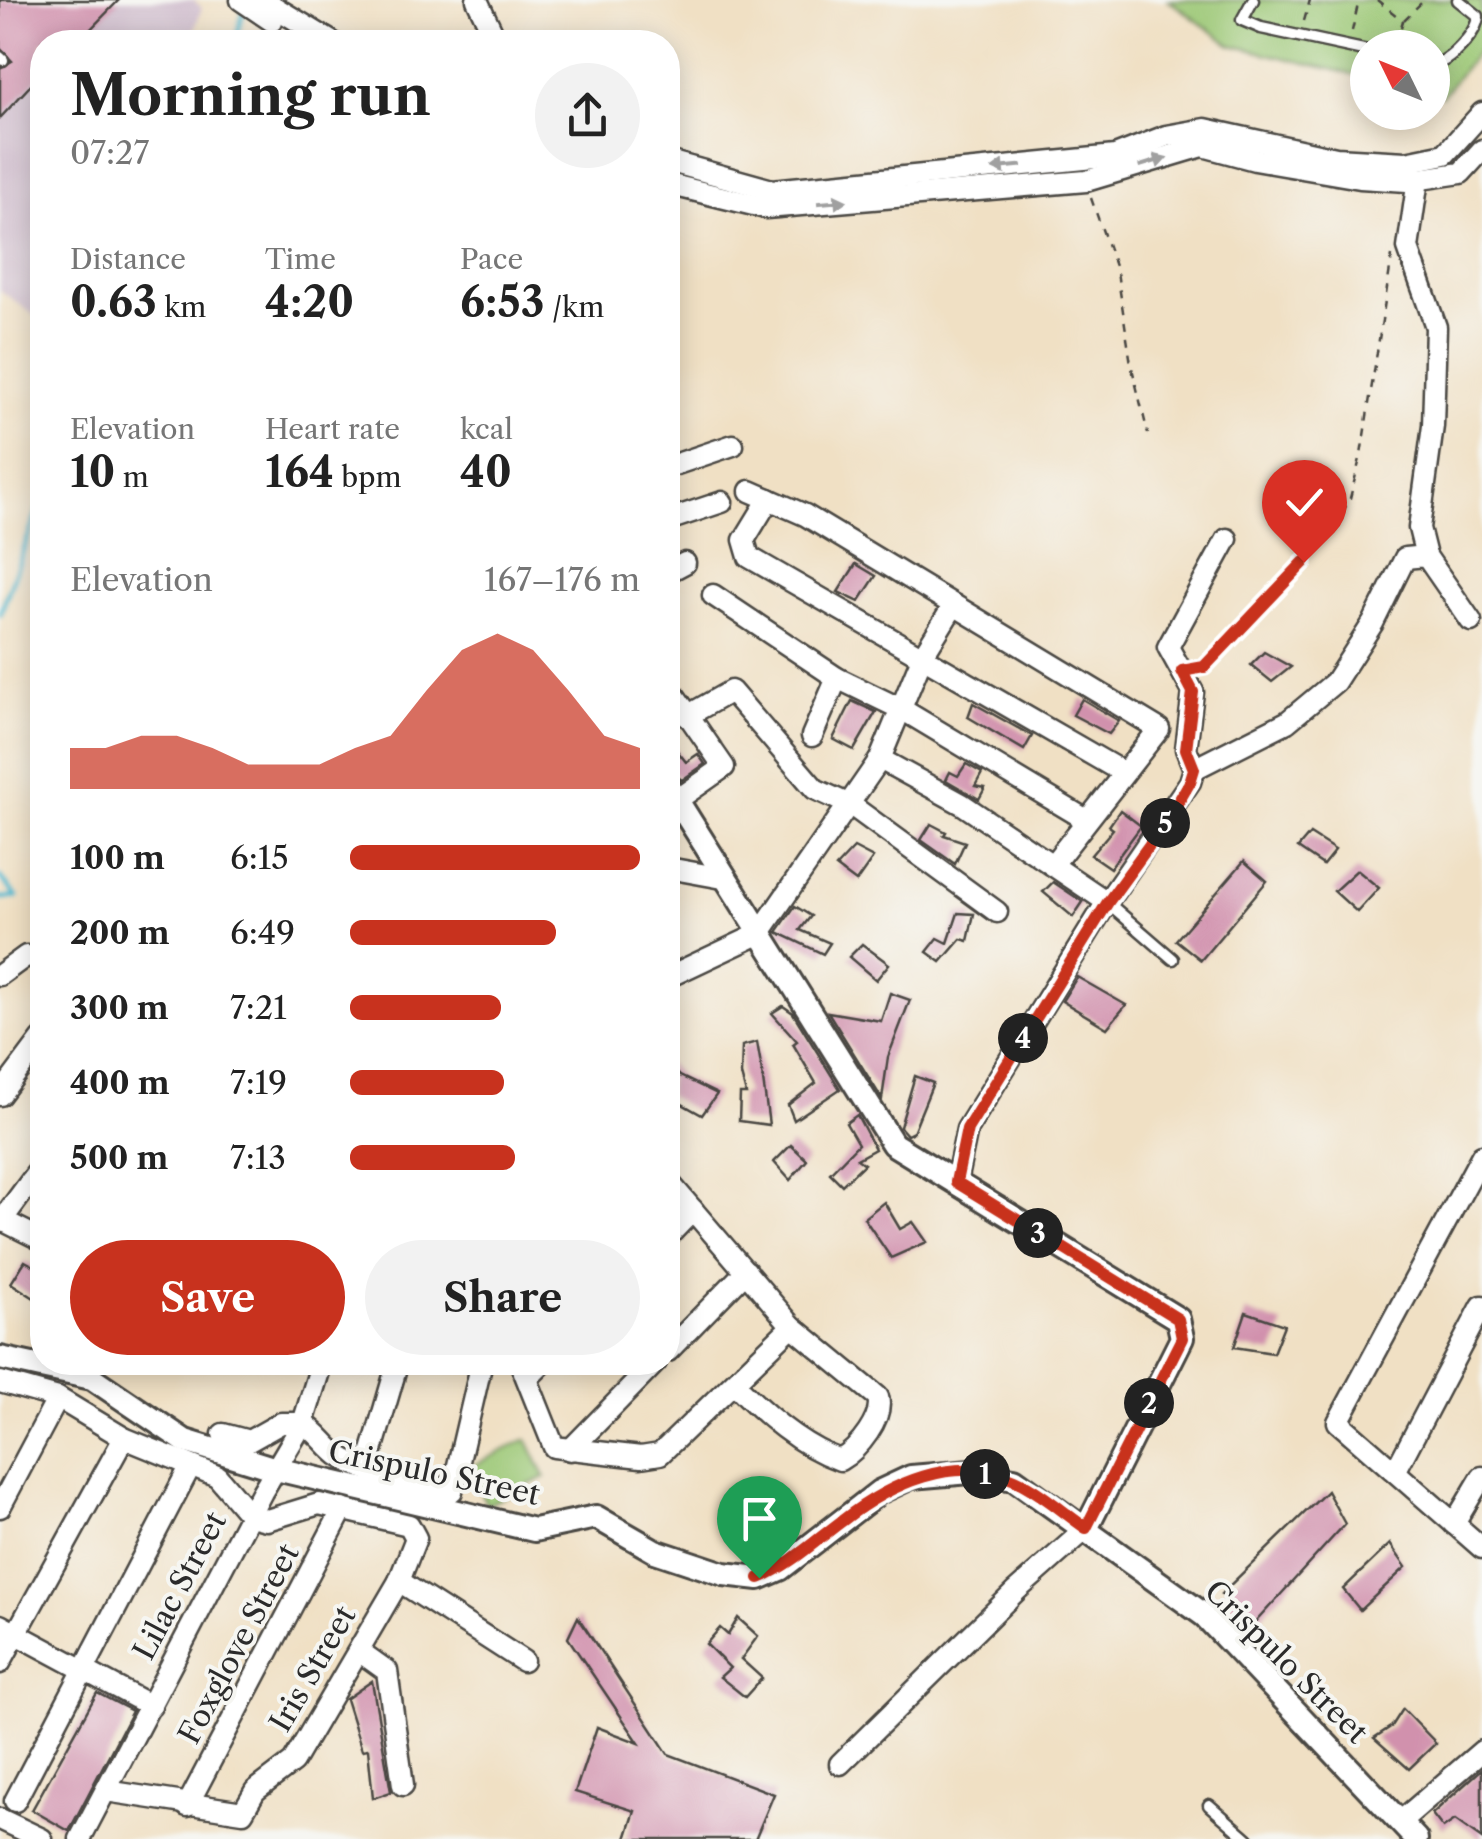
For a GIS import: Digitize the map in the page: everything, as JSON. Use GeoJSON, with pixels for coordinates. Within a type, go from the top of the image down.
{"type":"FeatureCollection","features":[{"type":"Feature","properties":{"kind":"street"},"geometry":{"type":"LineString","coordinates":[[241,0],[285,30]]}},
{"type":"Feature","properties":{"kind":"street"},"geometry":{"type":"LineString","coordinates":[[263,0],[312,30]]}},
{"type":"Feature","properties":{"kind":"street"},"geometry":{"type":"LineString","coordinates":[[476,0],[491,30]]}},
{"type":"Feature","properties":{"kind":"street"},"geometry":{"type":"LineString","coordinates":[[680,164],[772,190],[1115,156],[1166,136],[1205,128],[1336,158],[1406,162],[1445,154],[1482,113]]}},
{"type":"Feature","properties":{"kind":"street"},"geometry":{"type":"LineString","coordinates":[[680,187],[766,208],[1086,181],[1203,146],[1360,178],[1418,179],[1461,173],[1482,150]]}},
{"type":"Feature","properties":{"kind":"street"},"geometry":{"type":"LineString","coordinates":[[1418,179],[1410,252],[1436,327],[1433,426],[1419,528],[1426,556],[1471,620]]}},
{"type":"Feature","properties":{"kind":"street"},"geometry":{"type":"LineString","coordinates":[[680,463],[733,445]]}},
{"type":"Feature","properties":{"kind":"street"},"geometry":{"type":"LineString","coordinates":[[1054,863],[1085,818],[1124,773],[1159,729],[805,515],[760,495],[744,540],[744,553],[1124,773]]}},
{"type":"Feature","properties":{"kind":"street"},"geometry":{"type":"LineString","coordinates":[[680,516],[722,502]]}},
{"type":"Feature","properties":{"kind":"street"},"geometry":{"type":"LineString","coordinates":[[1194,769],[1186,749],[1193,692],[1168,647],[1227,539]]}},
{"type":"Feature","properties":{"kind":"street"},"geometry":{"type":"LineString","coordinates":[[956,1182],[967,1129],[1108,902],[1169,818],[1194,769],[1286,722],[1335,682],[1374,623],[1398,566],[1405,558],[1426,556]]}},
{"type":"Feature","properties":{"kind":"street"},"geometry":{"type":"LineString","coordinates":[[713,595],[837,678],[903,710],[1085,818]]}},
{"type":"Feature","properties":{"kind":"street"},"geometry":{"type":"LineString","coordinates":[[680,971],[760,934],[852,806],[880,759],[923,655],[954,605]]}},
{"type":"Feature","properties":{"kind":"street"},"geometry":{"type":"LineString","coordinates":[[812,736],[837,678]]}},
{"type":"Feature","properties":{"kind":"street"},"geometry":{"type":"LineString","coordinates":[[687,716],[731,691],[797,772],[822,794],[852,806],[997,912]]}},
{"type":"Feature","properties":{"kind":"street"},"geometry":{"type":"LineString","coordinates":[[680,705],[724,767],[680,789]]}},
{"type":"Feature","properties":{"kind":"street"},"geometry":{"type":"LineString","coordinates":[[880,759],[1054,863],[1108,902]]}},
{"type":"Feature","properties":{"kind":"street"},"geometry":{"type":"LineString","coordinates":[[680,806],[893,1144],[1178,1319],[1183,1327],[1182,1338],[1086,1528],[1016,1590],[840,1764]]}},
{"type":"Feature","properties":{"kind":"street"},"geometry":{"type":"LineString","coordinates":[[680,870],[723,878]]}},
{"type":"Feature","properties":{"kind":"street"},"geometry":{"type":"LineString","coordinates":[[0,975],[30,956]]}},
{"type":"Feature","properties":{"kind":"street"},"geometry":{"type":"LineString","coordinates":[[0,1095],[30,1055]]}},
{"type":"Feature","properties":{"kind":"street"},"geometry":{"type":"LineString","coordinates":[[1482,1155],[1338,1422],[1482,1548]]}},
{"type":"Feature","properties":{"kind":"street"},"geometry":{"type":"LineString","coordinates":[[30,1182],[1,1220],[30,1234]]}},
{"type":"Feature","properties":{"kind":"street"},"geometry":{"type":"LineString","coordinates":[[680,1194],[792,1326],[878,1398],[880,1411],[854,1452],[840,1460],[822,1454],[762,1412],[734,1383]]}},
{"type":"Feature","properties":{"kind":"street"},"geometry":{"type":"LineString","coordinates":[[680,1224],[693,1210]]}},
{"type":"Feature","properties":{"kind":"street"},"geometry":{"type":"LineString","coordinates":[[680,1339],[746,1271]]}},
{"type":"Feature","properties":{"kind":"street"},"geometry":{"type":"LineString","coordinates":[[1396,1470],[1482,1306]]}},
{"type":"Feature","properties":{"kind":"street"},"geometry":{"type":"LineString","coordinates":[[562,1449],[641,1458],[660,1454],[792,1326]]}},
{"type":"Feature","properties":{"kind":"street","name":"Crispulo Street"},"geometry":{"type":"LineString","coordinates":[[0,1358],[30,1365]]}},
{"type":"Feature","properties":{"kind":"street","name":"Crispulo Street"},"geometry":{"type":"LineString","coordinates":[[78,1375],[92,1378],[185,1441],[276,1469],[534,1530],[596,1517],[656,1550],[724,1574],[759,1578],[780,1569],[879,1492],[911,1478],[970,1472],[1014,1479],[1204,1616],[1409,1830]]}},
{"type":"Feature","properties":{"kind":"street","name":"Lilac Street"},"geometry":{"type":"LineString","coordinates":[[80,1839],[302,1423],[318,1375]]}},
{"type":"Feature","properties":{"kind":"street"},"geometry":{"type":"LineString","coordinates":[[368,1468],[394,1375]]}},
{"type":"Feature","properties":{"kind":"street"},"geometry":{"type":"LineString","coordinates":[[223,1434],[248,1440],[281,1423],[302,1423],[319,1432],[336,1454],[368,1468],[452,1491],[479,1375]]}},
{"type":"Feature","properties":{"kind":"street"},"geometry":{"type":"LineString","coordinates":[[526,1375],[562,1449]]}},
{"type":"Feature","properties":{"kind":"street"},"geometry":{"type":"LineString","coordinates":[[562,1449],[642,1375]]}},
{"type":"Feature","properties":{"kind":"street"},"geometry":{"type":"LineString","coordinates":[[0,1382],[58,1398],[124,1438],[218,1476],[234,1501],[251,1516],[267,1520],[319,1504],[342,1509]]}},
{"type":"Feature","properties":{"kind":"street"},"geometry":{"type":"LineString","coordinates":[[0,1507],[58,1398]]}},
{"type":"Feature","properties":{"kind":"street"},"geometry":{"type":"LineString","coordinates":[[0,1664],[8,1629],[124,1438]]}},
{"type":"Feature","properties":{"kind":"street"},"geometry":{"type":"LineString","coordinates":[[14,1801],[190,1467]]}},
{"type":"Feature","properties":{"kind":"street"},"geometry":{"type":"LineString","coordinates":[[1454,1524],[1482,1476]]}},
{"type":"Feature","properties":{"kind":"street","name":"Iris Street"},"geometry":{"type":"LineString","coordinates":[[188,1806],[239,1814],[256,1792],[294,1762],[399,1580],[416,1538],[408,1526],[342,1509]]}},
{"type":"Feature","properties":{"kind":"street","name":"Foxglove Street"},"geometry":{"type":"LineString","coordinates":[[188,1806],[342,1509]]}},
{"type":"Feature","properties":{"kind":"street"},"geometry":{"type":"LineString","coordinates":[[399,1580],[523,1661]]}},
{"type":"Feature","properties":{"kind":"street"},"geometry":{"type":"LineString","coordinates":[[8,1629],[151,1706]]}},
{"type":"Feature","properties":{"kind":"street"},"geometry":{"type":"LineString","coordinates":[[359,1651],[388,1671],[403,1784]]}},
{"type":"Feature","properties":{"kind":"street"},"geometry":{"type":"LineString","coordinates":[[1409,1830],[1482,1750]]}},
{"type":"Feature","properties":{"kind":"street"},"geometry":{"type":"LineString","coordinates":[[106,1792],[188,1806]]}},
{"type":"Feature","properties":{"kind":"street"},"geometry":{"type":"LineString","coordinates":[[1,1822],[42,1839]]}},
{"type":"Feature","properties":{"kind":"lane"},"geometry":{"type":"LineString","coordinates":[[1253,0],[1242,20],[1348,47]]}},
{"type":"Feature","properties":{"kind":"lane"},"geometry":{"type":"LineString","coordinates":[[1450,56],[1478,25],[1478,16],[1458,0]]}},
{"type":"Feature","properties":{"kind":"lane"},"geometry":{"type":"LineString","coordinates":[[1108,902],[1173,959]]}},
{"type":"Feature","properties":{"kind":"lane"},"geometry":{"type":"LineString","coordinates":[[1209,1805],[1248,1839]]}},
{"type":"Feature","properties":{"kind":"path"},"geometry":{"type":"LineString","coordinates":[[1300,36],[1310,0]]}},
{"type":"Feature","properties":{"kind":"path"},"geometry":{"type":"LineString","coordinates":[[1348,47],[1360,0]]}},
{"type":"Feature","properties":{"kind":"path"},"geometry":{"type":"LineString","coordinates":[[1377,0],[1403,21]]}},
{"type":"Feature","properties":{"kind":"path"},"geometry":{"type":"LineString","coordinates":[[1400,30],[1403,21],[1424,0]]}},
{"type":"Feature","properties":{"kind":"path"},"geometry":{"type":"LineString","coordinates":[[1086,181],[1117,272],[1131,364],[1148,434]]}},
{"type":"Feature","properties":{"kind":"path"},"geometry":{"type":"LineString","coordinates":[[1182,671],[1204,667],[1304,562],[1349,502],[1361,455],[1390,256],[1410,252]]}},
{"type":"Feature","properties":{"kind":"shaded area"},"geometry":{"type":"Polygon","coordinates":[[[0,0],[194,0],[202,8],[194,30],[30,30],[30,312],[0,290],[0,0]]]}},
{"type":"Feature","properties":{"kind":"green space"},"geometry":{"type":"Polygon","coordinates":[[[1168,0],[1482,0],[1482,46],[1450,86],[1450,30],[1350,30],[1350,74],[1231,45],[1168,0]]]}},
{"type":"Feature","properties":{"kind":"green space"},"geometry":{"type":"Polygon","coordinates":[[[527,1439],[545,1477],[487,1505],[468,1468],[527,1439]]]}},
{"type":"Feature","properties":{"kind":"building"},"geometry":{"type":"Polygon","coordinates":[[[0,0],[119,0],[90,30],[30,30],[30,86],[0,118],[0,68],[12,61],[0,48],[0,0]]]}},
{"type":"Feature","properties":{"kind":"building"},"geometry":{"type":"Polygon","coordinates":[[[856,564],[876,576],[859,602],[838,592],[856,564]]]}},
{"type":"Feature","properties":{"kind":"building"},"geometry":{"type":"Polygon","coordinates":[[[1264,652],[1291,667],[1272,682],[1251,665],[1264,652]]]}},
{"type":"Feature","properties":{"kind":"building"},"geometry":{"type":"Polygon","coordinates":[[[1082,699],[1119,721],[1109,734],[1073,715],[1082,699]]]}},
{"type":"Feature","properties":{"kind":"building"},"geometry":{"type":"Polygon","coordinates":[[[852,701],[876,712],[854,750],[833,739],[852,701]]]}},
{"type":"Feature","properties":{"kind":"building"},"geometry":{"type":"Polygon","coordinates":[[[973,703],[1032,736],[1024,750],[968,717],[973,703]]]}},
{"type":"Feature","properties":{"kind":"building"},"geometry":{"type":"Polygon","coordinates":[[[680,754],[686,762],[698,754],[705,764],[682,780],[680,754]]]}},
{"type":"Feature","properties":{"kind":"building"},"geometry":{"type":"Polygon","coordinates":[[[966,764],[982,773],[975,786],[985,788],[979,799],[946,780],[950,772],[958,776],[966,764]]]}},
{"type":"Feature","properties":{"kind":"building"},"geometry":{"type":"Polygon","coordinates":[[[1120,810],[1141,826],[1110,868],[1091,855],[1113,829],[1109,826],[1120,810]]]}},
{"type":"Feature","properties":{"kind":"building"},"geometry":{"type":"Polygon","coordinates":[[[931,824],[946,832],[944,835],[965,842],[955,864],[921,840],[931,824]]]}},
{"type":"Feature","properties":{"kind":"building"},"geometry":{"type":"Polygon","coordinates":[[[1310,834],[1335,850],[1323,865],[1298,848],[1310,834]]]}},
{"type":"Feature","properties":{"kind":"building"},"geometry":{"type":"Polygon","coordinates":[[[854,848],[873,858],[856,882],[836,867],[854,848]]]}},
{"type":"Feature","properties":{"kind":"building"},"geometry":{"type":"Polygon","coordinates":[[[1244,861],[1267,881],[1201,960],[1176,940],[1244,861]]]}},
{"type":"Feature","properties":{"kind":"building"},"geometry":{"type":"Polygon","coordinates":[[[1357,870],[1379,888],[1357,912],[1334,891],[1357,870]]]}},
{"type":"Feature","properties":{"kind":"building"},"geometry":{"type":"Polygon","coordinates":[[[1053,882],[1083,902],[1073,917],[1043,892],[1053,882]]]}},
{"type":"Feature","properties":{"kind":"building"},"geometry":{"type":"Polygon","coordinates":[[[795,906],[811,916],[800,930],[830,943],[823,954],[777,932],[795,906]]]}},
{"type":"Feature","properties":{"kind":"building"},"geometry":{"type":"Polygon","coordinates":[[[958,913],[974,914],[968,941],[961,939],[941,962],[927,952],[938,938],[948,943],[958,913]]]}},
{"type":"Feature","properties":{"kind":"building"},"geometry":{"type":"Polygon","coordinates":[[[862,944],[889,964],[876,980],[849,957],[862,944]]]}},
{"type":"Feature","properties":{"kind":"building"},"geometry":{"type":"Polygon","coordinates":[[[1077,977],[1126,1005],[1107,1028],[1062,1001],[1077,977]]]}},
{"type":"Feature","properties":{"kind":"building"},"geometry":{"type":"Polygon","coordinates":[[[890,993],[910,1000],[888,1057],[882,1099],[828,1012],[881,1021],[890,993]]]}},
{"type":"Feature","properties":{"kind":"building"},"geometry":{"type":"Polygon","coordinates":[[[783,1006],[793,1013],[840,1089],[794,1120],[788,1105],[816,1083],[793,1044],[797,1041],[772,1013],[783,1006]]]}},
{"type":"Feature","properties":{"kind":"building"},"geometry":{"type":"Polygon","coordinates":[[[757,1042],[769,1125],[739,1121],[740,1094],[746,1094],[741,1075],[742,1046],[757,1042]]]}},
{"type":"Feature","properties":{"kind":"building"},"geometry":{"type":"Polygon","coordinates":[[[680,1076],[717,1094],[702,1115],[680,1103],[680,1076]]]}},
{"type":"Feature","properties":{"kind":"building"},"geometry":{"type":"Polygon","coordinates":[[[915,1076],[933,1083],[913,1132],[907,1135],[900,1127],[915,1076]]]}},
{"type":"Feature","properties":{"kind":"building"},"geometry":{"type":"Polygon","coordinates":[[[857,1115],[875,1149],[857,1159],[864,1164],[842,1185],[830,1173],[858,1144],[846,1123],[857,1115]]]}},
{"type":"Feature","properties":{"kind":"building"},"geometry":{"type":"Polygon","coordinates":[[[791,1145],[807,1160],[790,1180],[774,1162],[791,1145]]]}},
{"type":"Feature","properties":{"kind":"building"},"geometry":{"type":"Polygon","coordinates":[[[884,1202],[900,1229],[913,1222],[927,1242],[891,1258],[864,1218],[884,1202]]]}},
{"type":"Feature","properties":{"kind":"building"},"geometry":{"type":"Polygon","coordinates":[[[25,1261],[30,1264],[30,1295],[11,1283],[25,1261]]]}},
{"type":"Feature","properties":{"kind":"building"},"geometry":{"type":"Polygon","coordinates":[[[1246,1312],[1284,1325],[1273,1353],[1234,1347],[1246,1312]]]}},
{"type":"Feature","properties":{"kind":"building"},"geometry":{"type":"Polygon","coordinates":[[[1327,1491],[1345,1524],[1251,1627],[1221,1594],[1327,1491]]]}},
{"type":"Feature","properties":{"kind":"building"},"geometry":{"type":"Polygon","coordinates":[[[1390,1544],[1406,1567],[1360,1610],[1343,1589],[1390,1544]]]}},
{"type":"Feature","properties":{"kind":"building"},"geometry":{"type":"Polygon","coordinates":[[[578,1617],[668,1754],[774,1794],[755,1839],[626,1839],[635,1811],[575,1792],[597,1727],[639,1743],[568,1638],[578,1617]]]}},
{"type":"Feature","properties":{"kind":"building"},"geometry":{"type":"Polygon","coordinates":[[[738,1618],[758,1636],[741,1659],[762,1678],[745,1697],[720,1677],[730,1668],[706,1644],[720,1628],[728,1635],[738,1618]]]}},
{"type":"Feature","properties":{"kind":"building"},"geometry":{"type":"Polygon","coordinates":[[[372,1681],[391,1792],[373,1798],[368,1749],[362,1750],[346,1699],[372,1681]]]}},
{"type":"Feature","properties":{"kind":"building"},"geometry":{"type":"Polygon","coordinates":[[[97,1693],[132,1711],[69,1831],[32,1810],[97,1693]]]}},
{"type":"Feature","properties":{"kind":"building"},"geometry":{"type":"Polygon","coordinates":[[[1403,1709],[1436,1743],[1409,1769],[1374,1738],[1392,1726],[1403,1709]]]}},
{"type":"Feature","properties":{"kind":"building"},"geometry":{"type":"Polygon","coordinates":[[[1482,1769],[1482,1839],[1455,1820],[1443,1828],[1432,1814],[1482,1769]]]}},
{"type":"Feature","properties":{"kind":"waterway"},"geometry":{"type":"LineString","coordinates":[[238,30],[244,9]]}},
{"type":"Feature","properties":{"kind":"waterway"},"geometry":{"type":"LineString","coordinates":[[0,614],[30,533]]}},
{"type":"Feature","properties":{"kind":"waterway"},"geometry":{"type":"LineString","coordinates":[[0,877],[17,897],[0,898]]}},
{"type":"Feature","properties":{"kind":"route"},"geometry":{"type":"LineString","coordinates":[[759,1578],[780,1569],[879,1492],[911,1478],[970,1472],[1014,1479],[1086,1528],[1182,1338],[1183,1327],[1178,1319],[956,1182],[967,1129],[1108,902],[1190,782],[1194,769],[1186,749],[1193,692],[1182,671],[1204,667],[1304,562]]}}]}
